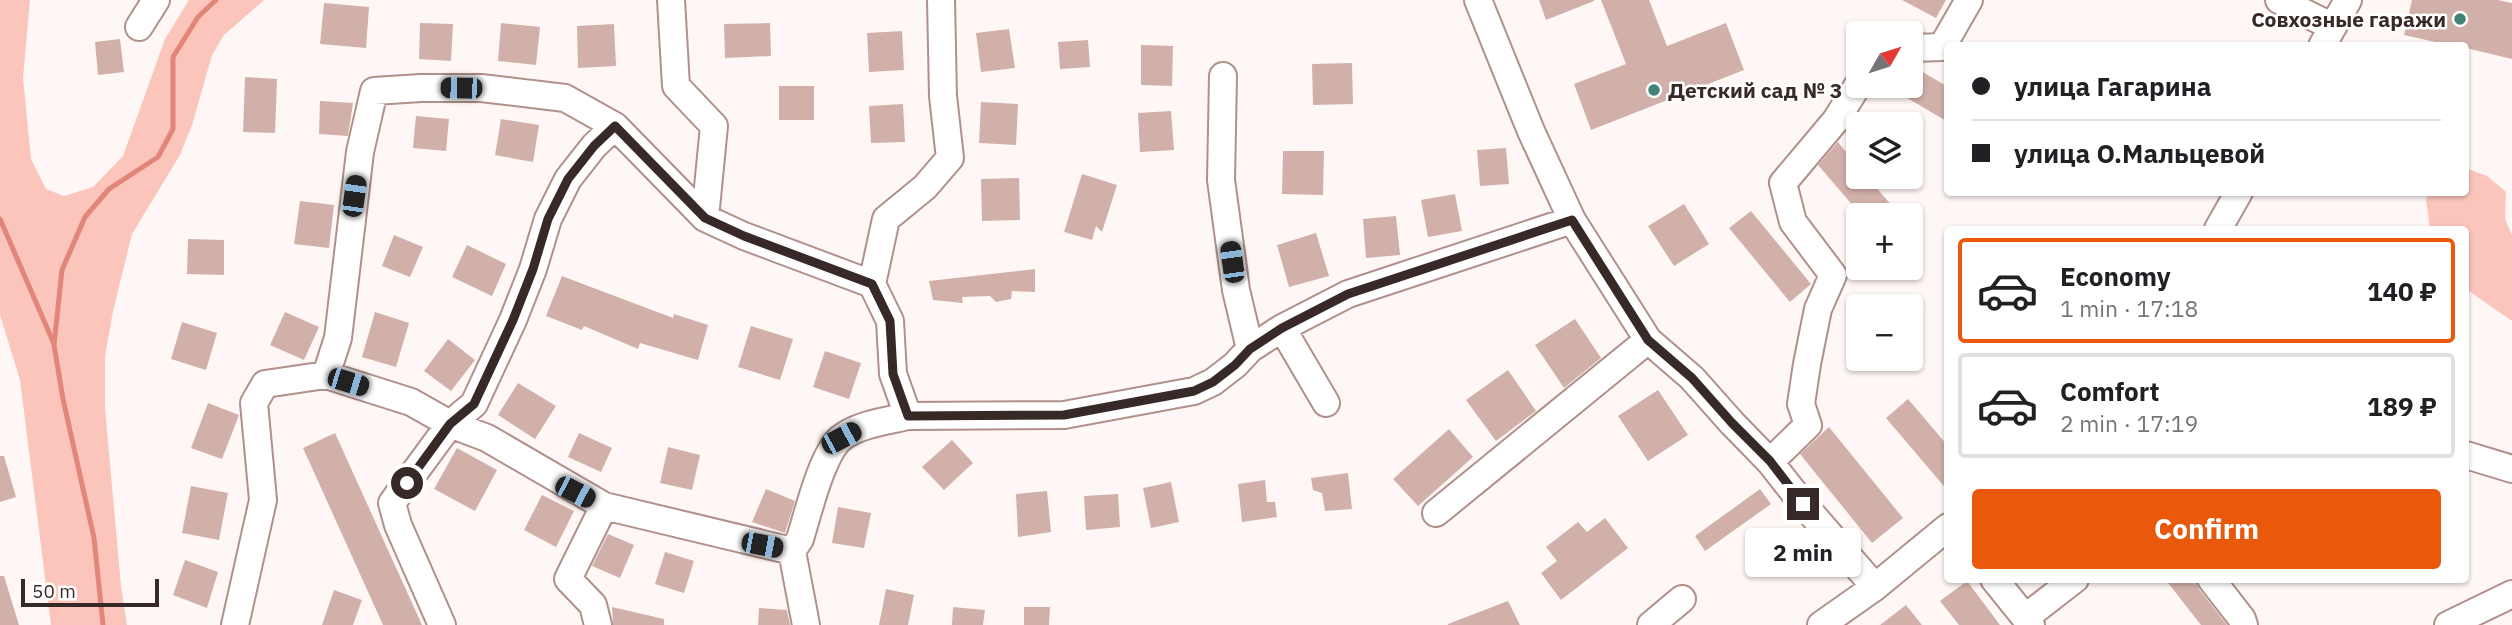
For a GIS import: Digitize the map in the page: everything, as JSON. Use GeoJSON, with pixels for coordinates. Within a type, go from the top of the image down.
{"type":"FeatureCollection","features":[{"type":"Feature","properties":{"kind":"street"},"geometry":{"type":"LineString","coordinates":[[139,27],[156,0]]}},
{"type":"Feature","properties":{"kind":"street"},"geometry":{"type":"LineString","coordinates":[[671,0],[676,86],[714,126],[705,218]]}},
{"type":"Feature","properties":{"kind":"street"},"geometry":{"type":"LineString","coordinates":[[908,416],[893,374],[890,321],[872,284],[886,219],[925,187],[950,158],[943,96],[941,0]]}},
{"type":"Feature","properties":{"kind":"street"},"geometry":{"type":"LineString","coordinates":[[1478,0],[1531,131],[1572,220],[1648,340],[1692,378],[1770,461],[1803,504],[1875,587]]}},
{"type":"Feature","properties":{"kind":"street"},"geometry":{"type":"LineString","coordinates":[[1945,42],[1969,0]]}},
{"type":"Feature","properties":{"kind":"street"},"geometry":{"type":"LineString","coordinates":[[2279,0],[2328,36],[2348,0]]}},
{"type":"Feature","properties":{"kind":"street"},"geometry":{"type":"LineString","coordinates":[[1923,48],[1942,47],[1944,44]]}},
{"type":"Feature","properties":{"kind":"street"},"geometry":{"type":"LineString","coordinates":[[1223,76],[1221,180],[1236,289],[1250,349]]}},
{"type":"Feature","properties":{"kind":"street"},"geometry":{"type":"LineString","coordinates":[[326,375],[338,338],[360,152],[374,91],[457,88],[528,92],[565,98],[615,126],[705,218],[744,236],[872,284]]}},
{"type":"Feature","properties":{"kind":"street"},"geometry":{"type":"LineString","coordinates":[[1770,461],[1808,425],[1801,404],[1807,364],[1818,309],[1832,275],[1793,222],[1783,183],[1836,120],[1850,98]]}},
{"type":"Feature","properties":{"kind":"street"},"geometry":{"type":"LineString","coordinates":[[442,625],[398,525],[392,503],[450,424],[474,404],[513,320],[533,269],[548,219],[568,179],[594,146],[615,126]]}},
{"type":"Feature","properties":{"kind":"street"},"geometry":{"type":"LineString","coordinates":[[2220,226],[2237,196]]}},
{"type":"Feature","properties":{"kind":"street"},"geometry":{"type":"LineString","coordinates":[[806,625],[792,551],[800,538],[828,453],[841,438],[862,427],[908,416],[1064,415],[1194,391],[1213,382],[1250,349],[1282,328],[1348,294],[1572,220]]}},
{"type":"Feature","properties":{"kind":"street"},"geometry":{"type":"LineString","coordinates":[[1282,328],[1326,403]]}},
{"type":"Feature","properties":{"kind":"street"},"geometry":{"type":"LineString","coordinates":[[1436,513],[1648,340]]}},
{"type":"Feature","properties":{"kind":"street"},"geometry":{"type":"LineString","coordinates":[[235,625],[263,500],[254,404],[265,384],[326,375],[411,402],[450,424],[487,438],[604,506],[792,551]]}},
{"type":"Feature","properties":{"kind":"street"},"geometry":{"type":"LineString","coordinates":[[2469,455],[2512,469]]}},
{"type":"Feature","properties":{"kind":"street"},"geometry":{"type":"LineString","coordinates":[[598,625],[593,605],[568,579],[604,506]]}},
{"type":"Feature","properties":{"kind":"street"},"geometry":{"type":"LineString","coordinates":[[1821,625],[1875,587],[1944,530]]}},
{"type":"Feature","properties":{"kind":"street"},"geometry":{"type":"LineString","coordinates":[[1997,583],[2028,621],[2070,583]]}},
{"type":"Feature","properties":{"kind":"street"},"geometry":{"type":"LineString","coordinates":[[2214,583],[2244,625]]}},
{"type":"Feature","properties":{"kind":"street"},"geometry":{"type":"LineString","coordinates":[[2448,625],[2512,594]]}},
{"type":"Feature","properties":{"kind":"street"},"geometry":{"type":"LineString","coordinates":[[1651,625],[1682,599]]}},
{"type":"Feature","properties":{"kind":"shaded area"},"geometry":{"type":"Polygon","coordinates":[[[0,0],[30,0],[23,78],[31,159],[46,189],[64,196],[93,187],[123,156],[165,39],[189,0],[264,0],[224,35],[212,55],[192,125],[180,155],[132,234],[113,311],[105,356],[105,408],[127,625],[51,625],[20,380],[0,315],[0,0]]]}},
{"type":"Feature","properties":{"kind":"shaded area"},"geometry":{"type":"Polygon","coordinates":[[[2469,169],[2487,176],[2506,192],[2505,219],[2512,235],[2512,321],[2469,291],[2469,226],[2430,226],[2428,196],[2469,196],[2469,169]]]}},
{"type":"Feature","properties":{"kind":"building"},"geometry":{"type":"Polygon","coordinates":[[[1539,0],[1594,0],[1594,1],[1546,20],[1539,0]]]}},
{"type":"Feature","properties":{"kind":"building"},"geometry":{"type":"Polygon","coordinates":[[[1601,0],[1649,0],[1667,46],[1726,23],[1744,70],[1591,130],[1574,84],[1626,64],[1601,0]]]}},
{"type":"Feature","properties":{"kind":"building"},"geometry":{"type":"Polygon","coordinates":[[[1902,0],[1946,0],[1936,18],[1902,0]]]}},
{"type":"Feature","properties":{"kind":"building","name":"Совхозные гаражи"},"geometry":{"type":"Polygon","coordinates":[[[2412,0],[2498,0],[2512,3],[2512,59],[2469,49],[2469,42],[2435,42],[2404,35],[2412,0]]]}},
{"type":"Feature","properties":{"kind":"building"},"geometry":{"type":"Polygon","coordinates":[[[324,3],[369,7],[366,48],[320,44],[324,3]]]}},
{"type":"Feature","properties":{"kind":"building"},"geometry":{"type":"Polygon","coordinates":[[[420,23],[453,24],[451,61],[419,59],[420,23]]]}},
{"type":"Feature","properties":{"kind":"building"},"geometry":{"type":"Polygon","coordinates":[[[501,23],[540,27],[536,65],[498,61],[501,23]]]}},
{"type":"Feature","properties":{"kind":"building"},"geometry":{"type":"Polygon","coordinates":[[[770,23],[771,56],[725,58],[724,24],[770,23]]]}},
{"type":"Feature","properties":{"kind":"building"},"geometry":{"type":"Polygon","coordinates":[[[614,24],[616,66],[578,68],[577,26],[614,24]]]}},
{"type":"Feature","properties":{"kind":"building"},"geometry":{"type":"Polygon","coordinates":[[[1009,29],[1015,68],[981,72],[976,33],[1009,29]]]}},
{"type":"Feature","properties":{"kind":"building"},"geometry":{"type":"Polygon","coordinates":[[[902,31],[904,70],[869,72],[867,33],[902,31]]]}},
{"type":"Feature","properties":{"kind":"building"},"geometry":{"type":"Polygon","coordinates":[[[120,39],[124,72],[98,75],[95,42],[120,39]]]}},
{"type":"Feature","properties":{"kind":"building"},"geometry":{"type":"Polygon","coordinates":[[[1088,40],[1090,67],[1060,69],[1058,42],[1088,40]]]}},
{"type":"Feature","properties":{"kind":"building"},"geometry":{"type":"Polygon","coordinates":[[[1141,45],[1173,46],[1172,86],[1141,85],[1141,45]]]}},
{"type":"Feature","properties":{"kind":"building"},"geometry":{"type":"Polygon","coordinates":[[[1352,63],[1353,104],[1313,105],[1312,64],[1352,63]]]}},
{"type":"Feature","properties":{"kind":"building"},"geometry":{"type":"Polygon","coordinates":[[[1923,72],[1944,85],[1944,120],[1907,98],[1923,98],[1923,72]]]}},
{"type":"Feature","properties":{"kind":"building"},"geometry":{"type":"Polygon","coordinates":[[[245,77],[277,79],[275,133],[243,132],[245,77]]]}},
{"type":"Feature","properties":{"kind":"building"},"geometry":{"type":"Polygon","coordinates":[[[779,86],[814,86],[814,120],[779,120],[779,86]]]}},
{"type":"Feature","properties":{"kind":"building"},"geometry":{"type":"Polygon","coordinates":[[[320,101],[353,103],[348,136],[319,134],[320,101]]]}},
{"type":"Feature","properties":{"kind":"building"},"geometry":{"type":"Polygon","coordinates":[[[981,102],[1018,104],[1016,145],[979,143],[981,102]]]}},
{"type":"Feature","properties":{"kind":"building"},"geometry":{"type":"Polygon","coordinates":[[[903,104],[905,142],[871,143],[869,106],[903,104]]]}},
{"type":"Feature","properties":{"kind":"building"},"geometry":{"type":"Polygon","coordinates":[[[1171,111],[1174,150],[1140,152],[1138,113],[1171,111]]]}},
{"type":"Feature","properties":{"kind":"building"},"geometry":{"type":"Polygon","coordinates":[[[416,116],[449,119],[446,151],[413,148],[416,116]]]}},
{"type":"Feature","properties":{"kind":"building"},"geometry":{"type":"Polygon","coordinates":[[[501,119],[539,125],[533,162],[495,155],[501,119]]]}},
{"type":"Feature","properties":{"kind":"building"},"geometry":{"type":"Polygon","coordinates":[[[1838,142],[1846,152],[1846,189],[1877,189],[1890,203],[1851,203],[1818,165],[1838,142]]]}},
{"type":"Feature","properties":{"kind":"building"},"geometry":{"type":"Polygon","coordinates":[[[1506,148],[1509,184],[1480,186],[1477,150],[1506,148]]]}},
{"type":"Feature","properties":{"kind":"building"},"geometry":{"type":"Polygon","coordinates":[[[1283,151],[1324,151],[1323,195],[1282,194],[1283,151]]]}},
{"type":"Feature","properties":{"kind":"building"},"geometry":{"type":"Polygon","coordinates":[[[1082,174],[1117,185],[1102,232],[1096,226],[1092,240],[1064,232],[1082,174]]]}},
{"type":"Feature","properties":{"kind":"building"},"geometry":{"type":"Polygon","coordinates":[[[1019,178],[1020,220],[982,221],[981,179],[1019,178]]]}},
{"type":"Feature","properties":{"kind":"building"},"geometry":{"type":"Polygon","coordinates":[[[1455,194],[1462,231],[1428,237],[1421,200],[1455,194]]]}},
{"type":"Feature","properties":{"kind":"building"},"geometry":{"type":"Polygon","coordinates":[[[300,201],[334,205],[329,248],[294,244],[300,201]]]}},
{"type":"Feature","properties":{"kind":"building"},"geometry":{"type":"Polygon","coordinates":[[[1684,204],[1709,244],[1674,266],[1648,226],[1684,204]]]}},
{"type":"Feature","properties":{"kind":"building"},"geometry":{"type":"Polygon","coordinates":[[[1751,211],[1811,284],[1790,302],[1729,228],[1751,211]]]}},
{"type":"Feature","properties":{"kind":"building"},"geometry":{"type":"Polygon","coordinates":[[[1396,216],[1400,255],[1366,258],[1363,219],[1396,216]]]}},
{"type":"Feature","properties":{"kind":"building"},"geometry":{"type":"Polygon","coordinates":[[[1316,233],[1329,276],[1289,287],[1277,245],[1316,233]]]}},
{"type":"Feature","properties":{"kind":"building"},"geometry":{"type":"Polygon","coordinates":[[[394,235],[423,247],[410,277],[382,266],[394,235]]]}},
{"type":"Feature","properties":{"kind":"building"},"geometry":{"type":"Polygon","coordinates":[[[188,239],[224,240],[224,275],[187,274],[188,239]]]}},
{"type":"Feature","properties":{"kind":"building"},"geometry":{"type":"Polygon","coordinates":[[[467,245],[506,264],[492,296],[452,277],[467,245]]]}},
{"type":"Feature","properties":{"kind":"building"},"geometry":{"type":"Polygon","coordinates":[[[1035,269],[1035,292],[1012,291],[1011,299],[996,302],[990,296],[962,297],[963,303],[933,300],[929,281],[1035,269]]]}},
{"type":"Feature","properties":{"kind":"building"},"geometry":{"type":"Polygon","coordinates":[[[562,276],[673,318],[674,314],[708,325],[698,360],[640,343],[638,349],[584,326],[582,330],[546,316],[562,276]]]}},
{"type":"Feature","properties":{"kind":"building"},"geometry":{"type":"Polygon","coordinates":[[[285,312],[319,327],[304,360],[270,345],[285,312]]]}},
{"type":"Feature","properties":{"kind":"building"},"geometry":{"type":"Polygon","coordinates":[[[375,312],[409,323],[396,367],[362,357],[375,312]]]}},
{"type":"Feature","properties":{"kind":"building"},"geometry":{"type":"Polygon","coordinates":[[[1575,319],[1601,358],[1564,388],[1535,345],[1575,319]]]}},
{"type":"Feature","properties":{"kind":"building"},"geometry":{"type":"Polygon","coordinates":[[[182,322],[217,333],[206,370],[171,359],[182,322]]]}},
{"type":"Feature","properties":{"kind":"building"},"geometry":{"type":"Polygon","coordinates":[[[751,326],[793,339],[780,380],[738,367],[751,326]]]}},
{"type":"Feature","properties":{"kind":"building"},"geometry":{"type":"Polygon","coordinates":[[[448,339],[475,360],[451,391],[424,371],[448,339]]]}},
{"type":"Feature","properties":{"kind":"building"},"geometry":{"type":"Polygon","coordinates":[[[825,351],[861,363],[849,399],[813,387],[825,351]]]}},
{"type":"Feature","properties":{"kind":"building"},"geometry":{"type":"Polygon","coordinates":[[[1508,370],[1536,411],[1496,441],[1466,400],[1508,370]]]}},
{"type":"Feature","properties":{"kind":"building"},"geometry":{"type":"Polygon","coordinates":[[[518,383],[556,406],[535,439],[498,415],[518,383]]]}},
{"type":"Feature","properties":{"kind":"building"},"geometry":{"type":"Polygon","coordinates":[[[1658,390],[1688,435],[1648,461],[1618,416],[1658,390]]]}},
{"type":"Feature","properties":{"kind":"building"},"geometry":{"type":"Polygon","coordinates":[[[1908,399],[1944,441],[1944,486],[1886,418],[1908,399]]]}},
{"type":"Feature","properties":{"kind":"building"},"geometry":{"type":"Polygon","coordinates":[[[208,403],[239,415],[222,459],[191,448],[208,403]]]}},
{"type":"Feature","properties":{"kind":"building"},"geometry":{"type":"Polygon","coordinates":[[[1829,427],[1903,518],[1872,543],[1800,454],[1829,427]]]}},
{"type":"Feature","properties":{"kind":"building"},"geometry":{"type":"Polygon","coordinates":[[[1449,429],[1473,457],[1418,506],[1393,479],[1449,429]]]}},
{"type":"Feature","properties":{"kind":"building"},"geometry":{"type":"Polygon","coordinates":[[[335,433],[422,625],[383,625],[303,448],[335,433]]]}},
{"type":"Feature","properties":{"kind":"building"},"geometry":{"type":"Polygon","coordinates":[[[579,433],[612,448],[601,472],[568,457],[579,433]]]}},
{"type":"Feature","properties":{"kind":"building"},"geometry":{"type":"Polygon","coordinates":[[[952,440],[973,463],[944,490],[922,467],[952,440]]]}},
{"type":"Feature","properties":{"kind":"building"},"geometry":{"type":"Polygon","coordinates":[[[668,447],[700,455],[692,490],[660,483],[668,447]]]}},
{"type":"Feature","properties":{"kind":"building"},"geometry":{"type":"Polygon","coordinates":[[[457,448],[497,470],[475,511],[434,489],[457,448]]]}},
{"type":"Feature","properties":{"kind":"building"},"geometry":{"type":"Polygon","coordinates":[[[0,456],[4,456],[16,497],[0,502],[0,456]]]}},
{"type":"Feature","properties":{"kind":"building"},"geometry":{"type":"Polygon","coordinates":[[[1348,473],[1352,509],[1325,511],[1322,493],[1313,490],[1311,478],[1348,473]]]}},
{"type":"Feature","properties":{"kind":"building"},"geometry":{"type":"Polygon","coordinates":[[[1265,480],[1267,502],[1275,502],[1277,517],[1242,522],[1238,484],[1265,480]]]}},
{"type":"Feature","properties":{"kind":"building"},"geometry":{"type":"Polygon","coordinates":[[[1171,482],[1179,522],[1151,528],[1143,488],[1171,482]]]}},
{"type":"Feature","properties":{"kind":"building"},"geometry":{"type":"Polygon","coordinates":[[[191,486],[228,493],[219,540],[182,533],[191,486]]]}},
{"type":"Feature","properties":{"kind":"building"},"geometry":{"type":"Polygon","coordinates":[[[766,489],[795,501],[785,533],[752,522],[766,489]]]}},
{"type":"Feature","properties":{"kind":"building"},"geometry":{"type":"Polygon","coordinates":[[[1760,489],[1771,504],[1705,551],[1695,536],[1760,489]]]}},
{"type":"Feature","properties":{"kind":"building"},"geometry":{"type":"Polygon","coordinates":[[[1047,491],[1051,532],[1018,537],[1016,494],[1047,491]]]}},
{"type":"Feature","properties":{"kind":"building"},"geometry":{"type":"Polygon","coordinates":[[[1118,494],[1120,527],[1086,530],[1084,496],[1118,494]]]}},
{"type":"Feature","properties":{"kind":"building"},"geometry":{"type":"Polygon","coordinates":[[[542,495],[574,511],[556,547],[524,530],[542,495]]]}},
{"type":"Feature","properties":{"kind":"building"},"geometry":{"type":"Polygon","coordinates":[[[838,507],[871,513],[864,548],[832,543],[838,507]]]}},
{"type":"Feature","properties":{"kind":"building"},"geometry":{"type":"Polygon","coordinates":[[[1605,518],[1628,548],[1561,600],[1541,573],[1557,561],[1546,547],[1578,522],[1587,532],[1605,518]]]}},
{"type":"Feature","properties":{"kind":"building"},"geometry":{"type":"Polygon","coordinates":[[[608,534],[634,545],[620,578],[592,566],[608,534]]]}},
{"type":"Feature","properties":{"kind":"building"},"geometry":{"type":"Polygon","coordinates":[[[665,552],[694,561],[684,593],[655,584],[665,552]]]}},
{"type":"Feature","properties":{"kind":"building"},"geometry":{"type":"Polygon","coordinates":[[[185,560],[218,572],[207,608],[173,595],[185,560]]]}},
{"type":"Feature","properties":{"kind":"building"},"geometry":{"type":"Polygon","coordinates":[[[0,576],[4,576],[19,625],[0,625],[0,576]]]}},
{"type":"Feature","properties":{"kind":"building"},"geometry":{"type":"Polygon","coordinates":[[[1964,583],[1968,583],[2000,625],[1959,625],[1940,601],[1964,583]]]}},
{"type":"Feature","properties":{"kind":"building"},"geometry":{"type":"Polygon","coordinates":[[[2168,583],[2197,583],[2227,625],[2201,625],[2168,583]]]}},
{"type":"Feature","properties":{"kind":"building"},"geometry":{"type":"Polygon","coordinates":[[[886,589],[914,595],[908,625],[879,625],[886,589]]]}},
{"type":"Feature","properties":{"kind":"building"},"geometry":{"type":"Polygon","coordinates":[[[334,590],[362,600],[353,625],[322,625],[334,590]]]}},
{"type":"Feature","properties":{"kind":"building"},"geometry":{"type":"Polygon","coordinates":[[[1508,601],[1520,625],[1448,625],[1448,624],[1508,601]]]}},
{"type":"Feature","properties":{"kind":"building"},"geometry":{"type":"Polygon","coordinates":[[[1906,605],[1922,625],[1880,625],[1906,605]]]}},
{"type":"Feature","properties":{"kind":"building"},"geometry":{"type":"Polygon","coordinates":[[[612,607],[664,619],[664,625],[613,625],[612,607]]]}},
{"type":"Feature","properties":{"kind":"building"},"geometry":{"type":"Polygon","coordinates":[[[953,607],[985,610],[983,625],[952,625],[953,607]]]}},
{"type":"Feature","properties":{"kind":"building"},"geometry":{"type":"Polygon","coordinates":[[[1024,607],[1050,607],[1049,625],[1024,625],[1024,607]]]}},
{"type":"Feature","properties":{"kind":"building"},"geometry":{"type":"Polygon","coordinates":[[[759,608],[787,610],[790,625],[758,625],[759,608]]]}},
{"type":"Feature","properties":{"kind":"waterway"},"geometry":{"type":"LineString","coordinates":[[103,625],[94,538],[63,399],[54,345],[62,270],[85,217],[109,189],[158,157],[173,129],[173,57],[198,17],[216,0]]}},
{"type":"Feature","properties":{"kind":"waterway"},"geometry":{"type":"LineString","coordinates":[[0,219],[54,344]]}},
{"type":"Feature","properties":{"kind":"place","name":"Совхозные гаражи"},"geometry":{"type":"Point","coordinates":[2460,19]}},
{"type":"Feature","properties":{"kind":"place","name":"Детский сад № 3"},"geometry":{"type":"Point","coordinates":[1654,90]}},
{"type":"Feature","properties":{"kind":"route"},"geometry":{"type":"LineString","coordinates":[[407,483],[450,424],[474,404],[513,320],[533,269],[548,219],[568,179],[594,146],[615,126],[705,218],[744,236],[872,284],[890,321],[893,374],[908,416],[1064,415],[1194,391],[1213,382],[1250,349],[1282,328],[1348,294],[1572,220],[1648,340],[1692,378],[1770,461],[1803,504]]}}]}
